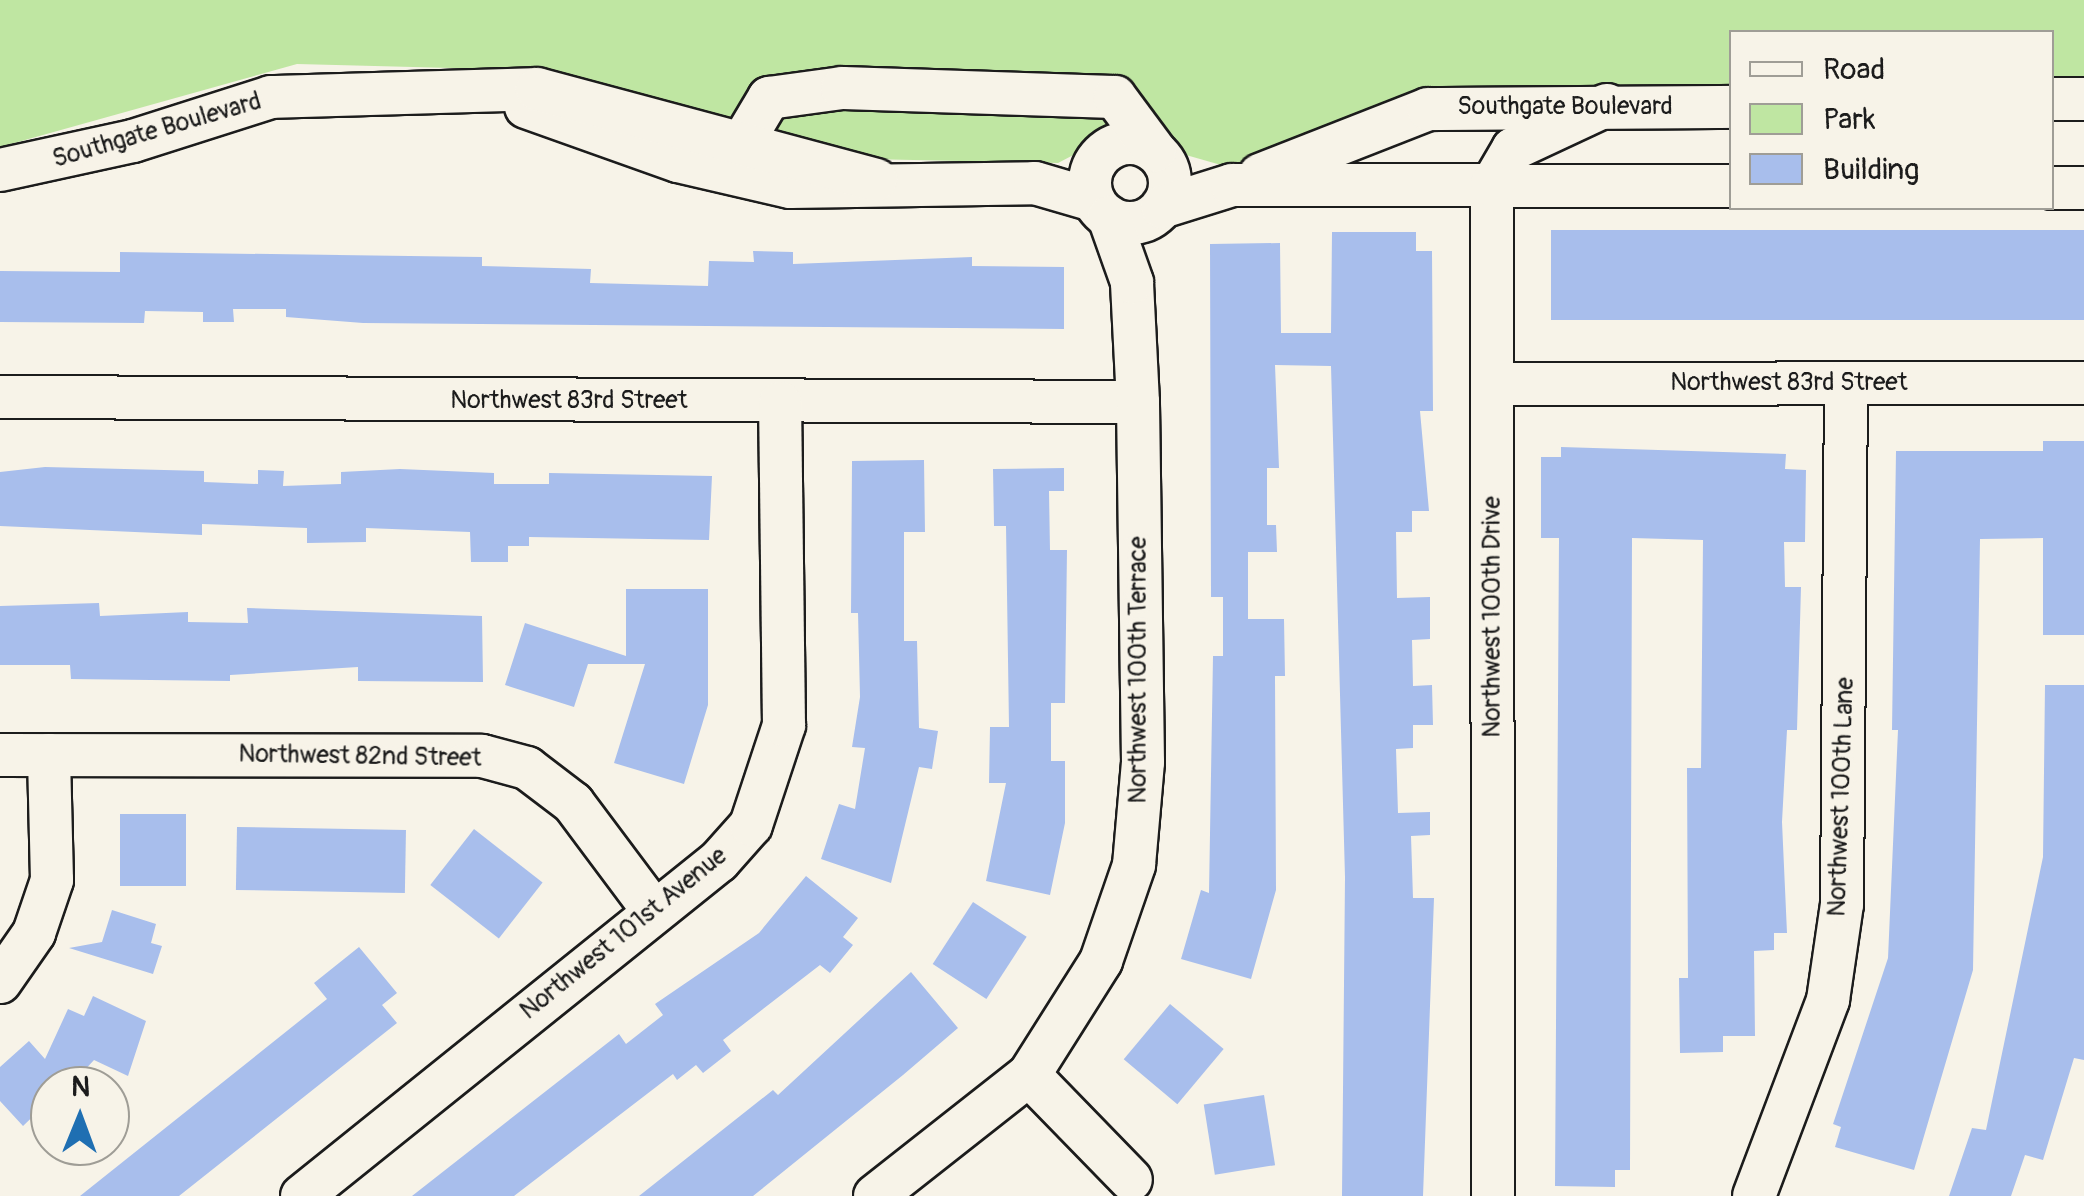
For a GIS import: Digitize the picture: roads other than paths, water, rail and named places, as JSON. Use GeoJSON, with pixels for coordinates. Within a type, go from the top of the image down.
{"type":"FeatureCollection","features":[{"type":"Feature","properties":{"kind":"street"},"geometry":{"type":"LineString","coordinates":[[741,145],[769,98],[797,90],[1114,97],[1130,176]]}},
{"type":"Feature","properties":{"kind":"street","name":"Southgate Boulevard"},"geometry":{"type":"LineString","coordinates":[[493,94],[730,174],[824,188],[876,180],[1035,183],[1130,176],[1221,186],[1729,186]]}},
{"type":"Feature","properties":{"kind":"street","name":"Southgate Boulevard"},"geometry":{"type":"LineString","coordinates":[[0,170],[133,142],[271,97],[493,94],[572,95],[876,180]]}},
{"type":"Feature","properties":{"kind":"street"},"geometry":{"type":"LineString","coordinates":[[2054,98],[2084,99]]}},
{"type":"Feature","properties":{"kind":"street"},"geometry":{"type":"LineString","coordinates":[[1492,185],[1512,148],[1608,105]]}},
{"type":"Feature","properties":{"kind":"street","name":"Southgate Boulevard"},"geometry":{"type":"LineString","coordinates":[[1221,186],[1428,109],[1729,107]]}},
{"type":"Feature","properties":{"kind":"street","name":"Northwest 100th Terrace"},"geometry":{"type":"LineString","coordinates":[[875,1196],[1030,1075],[1101,961],[1134,866],[1144,762],[1130,176]]}},
{"type":"Feature","properties":{"kind":"street","name":"Northwest 100th Drive"},"geometry":{"type":"LineString","coordinates":[[1492,185],[1493,1196]]}},
{"type":"Feature","properties":{"kind":"street"},"geometry":{"type":"LineString","coordinates":[[2054,188],[2084,188]]}},
{"type":"Feature","properties":{"kind":"street","name":"Northwest 100th Lane"},"geometry":{"type":"LineString","coordinates":[[1754,1196],[1828,1000],[1842,904],[1846,383]]}},
{"type":"Feature","properties":{"kind":"street","name":"Northwest 83rd Street"},"geometry":{"type":"LineString","coordinates":[[1493,384],[2084,383]]}},
{"type":"Feature","properties":{"kind":"street","name":"Northwest 83rd Street"},"geometry":{"type":"LineString","coordinates":[[0,397],[1138,402]]}},
{"type":"Feature","properties":{"kind":"street","name":"Northwest 101st Avenue"},"geometry":{"type":"LineString","coordinates":[[302,1196],[740,837],[774,775],[784,725],[780,403]]}},
{"type":"Feature","properties":{"kind":"street","name":"Northwest 82nd Street"},"geometry":{"type":"LineString","coordinates":[[0,755],[482,756],[528,768],[573,803],[653,910]]}},
{"type":"Feature","properties":{"kind":"street"},"geometry":{"type":"LineString","coordinates":[[0,982],[34,932],[52,880],[50,755]]}},
{"type":"Feature","properties":{"kind":"street"},"geometry":{"type":"LineString","coordinates":[[1030,1075],[1131,1180]]}}]}
